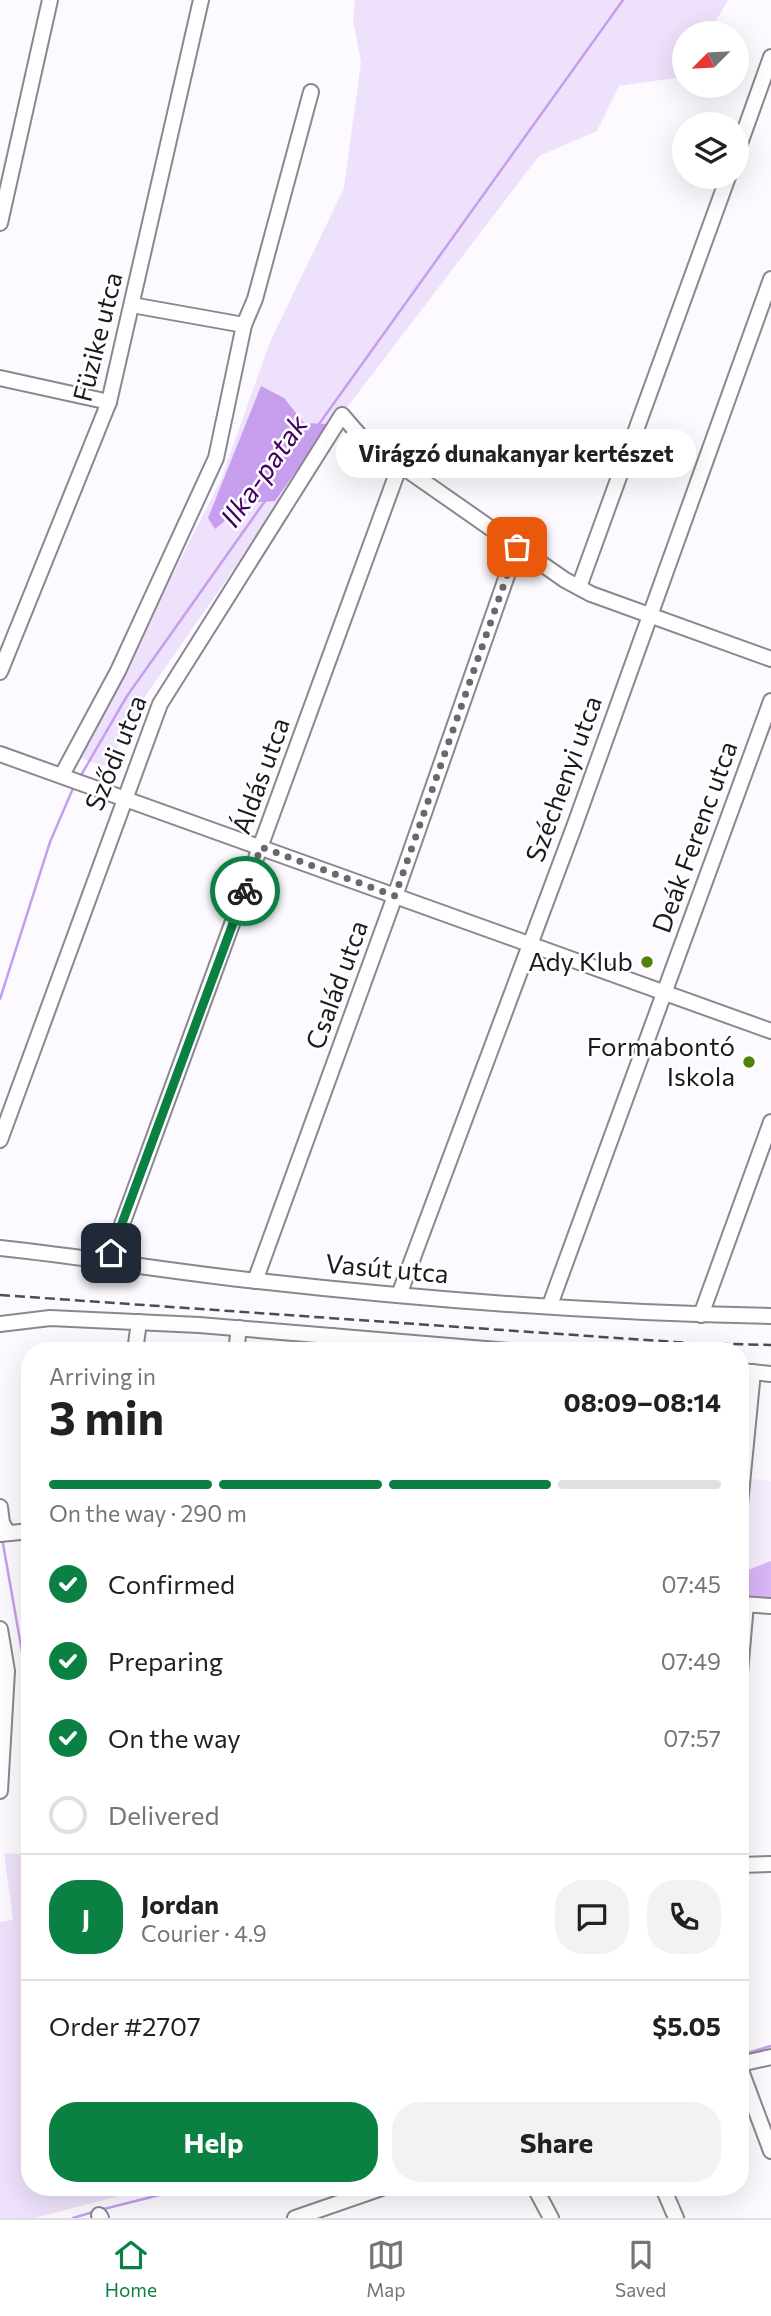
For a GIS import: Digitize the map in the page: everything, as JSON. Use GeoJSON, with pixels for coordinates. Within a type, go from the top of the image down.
{"type":"FeatureCollection","features":[{"type":"Feature","properties":{"kind":"street"},"geometry":{"type":"LineString","coordinates":[[0,222],[50,0]]}},
{"type":"Feature","properties":{"kind":"street","name":"Füzike utca"},"geometry":{"type":"LineString","coordinates":[[0,672],[109,402],[201,0]]}},
{"type":"Feature","properties":{"kind":"street"},"geometry":{"type":"LineString","coordinates":[[749,119],[771,58]]}},
{"type":"Feature","properties":{"kind":"street"},"geometry":{"type":"LineString","coordinates":[[67,777],[216,458],[244,325],[255,299],[311,92]]}},
{"type":"Feature","properties":{"kind":"street"},"geometry":{"type":"LineString","coordinates":[[579,587],[724,189]]}},
{"type":"Feature","properties":{"kind":"street","name":"Széchenyi utca"},"geometry":{"type":"LineString","coordinates":[[400,1295],[771,279]]}},
{"type":"Feature","properties":{"kind":"street"},"geometry":{"type":"LineString","coordinates":[[132,305],[244,325]]}},
{"type":"Feature","properties":{"kind":"street"},"geometry":{"type":"LineString","coordinates":[[0,378],[109,402]]}},
{"type":"Feature","properties":{"kind":"street","name":"Sződi utca"},"geometry":{"type":"LineString","coordinates":[[0,1140],[123,798],[160,704],[342,415],[360,436],[400,466]]}},
{"type":"Feature","properties":{"kind":"street"},"geometry":{"type":"LineString","coordinates":[[400,466],[579,587],[771,659]]}},
{"type":"Feature","properties":{"kind":"street","name":"Áldás utca"},"geometry":{"type":"LineString","coordinates":[[109,1260],[400,466]]}},
{"type":"Feature","properties":{"kind":"street","name":"Család utca"},"geometry":{"type":"LineString","coordinates":[[255,1281],[395,896],[517,547]]}},
{"type":"Feature","properties":{"kind":"street","name":"Deák Ferenc utca"},"geometry":{"type":"LineString","coordinates":[[550,1306],[771,701]]}},
{"type":"Feature","properties":{"kind":"street"},"geometry":{"type":"LineString","coordinates":[[0,754],[771,1031]]}},
{"type":"Feature","properties":{"kind":"street"},"geometry":{"type":"LineString","coordinates":[[701,1315],[771,1122]]}},
{"type":"Feature","properties":{"kind":"street","name":"Vasút utca"},"geometry":{"type":"LineString","coordinates":[[0,1248],[255,1281],[400,1295],[701,1315],[771,1316]]}},
{"type":"Feature","properties":{"kind":"street"},"geometry":{"type":"LineString","coordinates":[[0,1324],[50,1318],[139,1322],[239,1328],[325,1342]]}},
{"type":"Feature","properties":{"kind":"street"},"geometry":{"type":"LineString","coordinates":[[136,1342],[139,1322]]}},
{"type":"Feature","properties":{"kind":"street"},"geometry":{"type":"LineString","coordinates":[[237,1342],[239,1328]]}},
{"type":"Feature","properties":{"kind":"street"},"geometry":{"type":"LineString","coordinates":[[749,1371],[771,1374]]}},
{"type":"Feature","properties":{"kind":"street"},"geometry":{"type":"LineString","coordinates":[[0,1507],[4,1534]]}},
{"type":"Feature","properties":{"kind":"street"},"geometry":{"type":"LineString","coordinates":[[749,1604],[771,1606]]}},
{"type":"Feature","properties":{"kind":"street"},"geometry":{"type":"LineString","coordinates":[[0,1629],[7,1671],[0,1791]]}},
{"type":"Feature","properties":{"kind":"street"},"geometry":{"type":"LineString","coordinates":[[749,1865],[771,1864]]}},
{"type":"Feature","properties":{"kind":"street"},"geometry":{"type":"LineString","coordinates":[[749,2063],[771,2057]]}},
{"type":"Feature","properties":{"kind":"street"},"geometry":{"type":"LineString","coordinates":[[749,2091],[771,2151]]}},
{"type":"Feature","properties":{"kind":"street"},"geometry":{"type":"LineString","coordinates":[[295,2218],[359,2196]]}},
{"type":"Feature","properties":{"kind":"street"},"geometry":{"type":"LineString","coordinates":[[539,2196],[549,2217]]}},
{"type":"Feature","properties":{"kind":"street"},"geometry":{"type":"LineString","coordinates":[[666,2196],[676,2218]]}},
{"type":"Feature","properties":{"kind":"shaded area"},"geometry":{"type":"Polygon","coordinates":[[[355,0],[728,0],[716,21],[672,21],[672,79],[619,86],[597,131],[539,156],[345,410],[137,708],[108,767],[79,758],[220,482],[270,342],[344,188],[361,62],[353,20],[355,0]]]}},
{"type":"Feature","properties":{"kind":"shaded area"},"geometry":{"type":"Polygon","coordinates":[[[750,1479],[771,1481],[771,1601],[749,1599],[750,1479]]]}},
{"type":"Feature","properties":{"kind":"shaded area"},"geometry":{"type":"Polygon","coordinates":[[[771,1561],[771,1598],[749,1596],[749,1570],[771,1561]]]}},
{"type":"Feature","properties":{"kind":"shaded area"},"geometry":{"type":"Polygon","coordinates":[[[4,1853],[21,1854],[21,2196],[120,2196],[34,2218],[0,2218],[0,1922],[13,1920],[4,1853]]]}},
{"type":"Feature","properties":{"kind":"water"},"geometry":{"type":"Polygon","coordinates":[[[261,386],[284,398],[304,423],[329,424],[275,501],[246,503],[215,529],[208,518],[261,386]]]}},
{"type":"Feature","properties":{"kind":"waterway","name":"Ilka-patak"},"geometry":{"type":"LineString","coordinates":[[319,424],[623,0]]}},
{"type":"Feature","properties":{"kind":"waterway","name":"Ilka-patak"},"geometry":{"type":"LineString","coordinates":[[80,777],[127,696],[265,501]]}},
{"type":"Feature","properties":{"kind":"waterway","name":"Ilka-patak"},"geometry":{"type":"LineString","coordinates":[[0,999],[50,842],[74,786]]}},
{"type":"Feature","properties":{"kind":"waterway","name":"Ilka-patak"},"geometry":{"type":"LineString","coordinates":[[2,1538],[21,1646]]}},
{"type":"Feature","properties":{"kind":"waterway","name":"Ilka-patak"},"geometry":{"type":"LineString","coordinates":[[749,2052],[771,2046]]}},
{"type":"Feature","properties":{"kind":"waterway","name":"Ilka-patak"},"geometry":{"type":"LineString","coordinates":[[100,2210],[155,2196]]}},
{"type":"Feature","properties":{"kind":"waterway","name":"Ilka-patak"},"geometry":{"type":"LineString","coordinates":[[73,2218],[93,2212]]}},
{"type":"Feature","properties":{"kind":"railway"},"geometry":{"type":"LineString","coordinates":[[0,1295],[675,1342]]}},
{"type":"Feature","properties":{"kind":"railway"},"geometry":{"type":"LineString","coordinates":[[749,1344],[771,1345]]}},
{"type":"Feature","properties":{"kind":"way so far"},"geometry":{"type":"LineString","coordinates":[[245,891],[261,847],[395,896],[517,547]]}},
{"type":"Feature","properties":{"kind":"place","name":"Virágzó dunakanyar kertészet"},"geometry":{"type":"Point","coordinates":[517,547]}},
{"type":"Feature","properties":{"kind":"place","name":"Ady Klub"},"geometry":{"type":"Point","coordinates":[647,962]}},
{"type":"Feature","properties":{"kind":"place","name":"Formabontó Iskola"},"geometry":{"type":"Point","coordinates":[749,1062]}},
{"type":"Feature","properties":{"kind":"route"},"geometry":{"type":"LineString","coordinates":[[111,1253],[245,891]]}}]}
